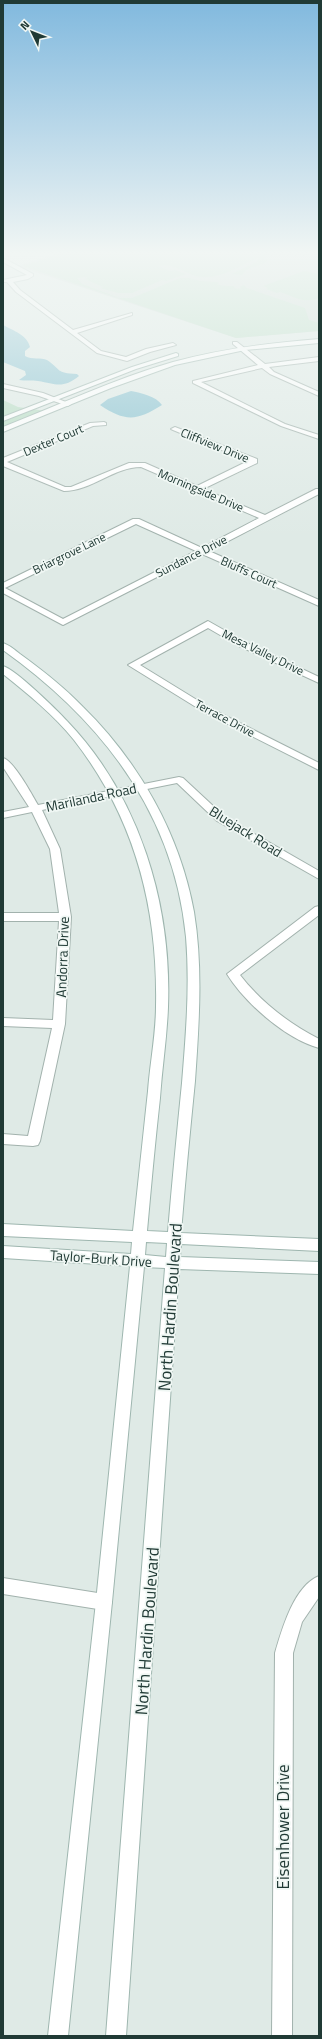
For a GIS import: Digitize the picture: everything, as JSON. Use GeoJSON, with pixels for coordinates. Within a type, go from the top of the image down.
{"type":"FeatureCollection","features":[{"type":"Feature","properties":{"kind":"street"},"geometry":{"type":"LineString","coordinates":[[94,348],[99,352],[127,359],[148,350],[158,348]]}},
{"type":"Feature","properties":{"kind":"street"},"geometry":{"type":"LineString","coordinates":[[3,419],[151,362],[186,352],[207,348]]}},
{"type":"Feature","properties":{"kind":"street"},"geometry":{"type":"LineString","coordinates":[[3,430],[163,367],[250,348]]}},
{"type":"Feature","properties":{"kind":"street"},"geometry":{"type":"LineString","coordinates":[[242,349],[262,366],[281,378],[319,394]]}},
{"type":"Feature","properties":{"kind":"street"},"geometry":{"type":"LineString","coordinates":[[319,359],[262,366],[195,382],[283,424],[319,437]]}},
{"type":"Feature","properties":{"kind":"street"},"geometry":{"type":"LineString","coordinates":[[3,386],[37,393],[68,404]]}},
{"type":"Feature","properties":{"kind":"street","name":"Dexter Court"},"geometry":{"type":"LineString","coordinates":[[3,462],[92,424],[104,424]]}},
{"type":"Feature","properties":{"kind":"street","name":"Cliffview Drive"},"geometry":{"type":"LineString","coordinates":[[175,428],[254,461],[199,488]]}},
{"type":"Feature","properties":{"kind":"street","name":"Morningside Drive"},"geometry":{"type":"LineString","coordinates":[[3,462],[64,489],[72,489],[129,465],[136,464],[199,488],[266,518]]}},
{"type":"Feature","properties":{"kind":"street","name":"Sundance Drive"},"geometry":{"type":"LineString","coordinates":[[3,590],[62,622],[319,491]]}},
{"type":"Feature","properties":{"kind":"street","name":"Bluffs Court"},"geometry":{"type":"LineString","coordinates":[[136,521],[319,603]]}},
{"type":"Feature","properties":{"kind":"street","name":"Briargrove Lane"},"geometry":{"type":"LineString","coordinates":[[3,586],[136,521]]}},
{"type":"Feature","properties":{"kind":"street","name":"Mesa Valley Drive"},"geometry":{"type":"LineString","coordinates":[[133,665],[208,624],[242,644],[319,680]]}},
{"type":"Feature","properties":{"kind":"street","name":"North Hardin Boulevard"},"geometry":{"type":"LineString","coordinates":[[3,646],[59,688],[88,716],[120,754],[141,787],[164,831],[178,869],[188,908],[194,962],[193,1032],[174,1238],[150,1600],[116,2036]]}},
{"type":"Feature","properties":{"kind":"street","name":"Terrace Drive"},"geometry":{"type":"LineString","coordinates":[[133,665],[207,710],[319,767]]}},
{"type":"Feature","properties":{"kind":"street"},"geometry":{"type":"LineString","coordinates":[[3,669],[39,698],[66,724],[93,757],[116,792],[137,838],[146,863],[157,914],[162,951],[162,1006],[104,1602],[58,2036]]}},
{"type":"Feature","properties":{"kind":"street","name":"Andorra Drive"},"geometry":{"type":"LineString","coordinates":[[3,761],[15,776],[36,809],[55,849],[66,917],[59,1024],[33,1141],[3,1139]]}},
{"type":"Feature","properties":{"kind":"street","name":"Marilanda Road"},"geometry":{"type":"LineString","coordinates":[[3,815],[179,780]]}},
{"type":"Feature","properties":{"kind":"street","name":"Bluejack Road"},"geometry":{"type":"LineString","coordinates":[[179,780],[221,819],[319,876]]}},
{"type":"Feature","properties":{"kind":"street"},"geometry":{"type":"LineString","coordinates":[[319,910],[233,974],[247,993],[269,1012],[296,1033],[319,1044]]}},
{"type":"Feature","properties":{"kind":"street"},"geometry":{"type":"LineString","coordinates":[[3,917],[66,917]]}},
{"type":"Feature","properties":{"kind":"street"},"geometry":{"type":"LineString","coordinates":[[3,1022],[59,1024]]}},
{"type":"Feature","properties":{"kind":"street","name":"Taylor-Burk Drive"},"geometry":{"type":"LineString","coordinates":[[3,1230],[319,1245]]}},
{"type":"Feature","properties":{"kind":"street","name":"Taylor-Burk Drive"},"geometry":{"type":"LineString","coordinates":[[3,1252],[173,1263],[319,1268]]}},
{"type":"Feature","properties":{"kind":"street","name":"Eisenhower Drive"},"geometry":{"type":"LineString","coordinates":[[282,2036],[284,1653],[293,1618],[305,1599],[319,1584]]}},
{"type":"Feature","properties":{"kind":"street"},"geometry":{"type":"LineString","coordinates":[[3,1586],[104,1602]]}},
{"type":"Feature","properties":{"kind":"green space"},"geometry":{"type":"Polygon","coordinates":[[[3,400],[18,407],[53,412],[3,432],[3,400]]]}},
{"type":"Feature","properties":{"kind":"water"},"geometry":{"type":"Polygon","coordinates":[[[3,348],[29,348],[25,351],[25,356],[47,360],[62,372],[77,374],[79,376],[64,384],[19,380],[26,375],[25,371],[3,362],[3,348]]]}},
{"type":"Feature","properties":{"kind":"water"},"geometry":{"type":"Polygon","coordinates":[[[131,391],[152,397],[162,405],[138,417],[124,417],[109,411],[100,405],[108,399],[131,391]]]}}]}
